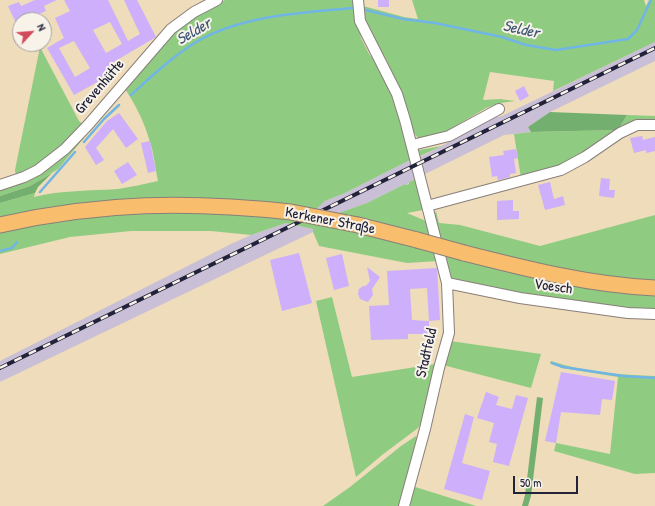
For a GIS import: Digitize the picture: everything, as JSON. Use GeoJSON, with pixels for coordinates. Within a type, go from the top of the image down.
{"type":"FeatureCollection","features":[{"type":"Feature","properties":{"kind":"main road","name":"Kerkener Straße"},"geometry":{"type":"LineString","coordinates":[[0,225],[72,212],[111,207],[149,205],[225,206],[290,212],[358,225],[523,268],[577,279],[631,287],[655,288]]}},
{"type":"Feature","properties":{"kind":"street","name":"Grevenhütte"},"geometry":{"type":"LineString","coordinates":[[0,185],[24,177],[38,170],[65,149],[88,125],[171,30],[194,12],[217,0]]}},
{"type":"Feature","properties":{"kind":"street","name":"Stadtfeld"},"geometry":{"type":"LineString","coordinates":[[358,0],[360,22],[397,94],[412,145],[447,283],[449,333],[404,506]]}},
{"type":"Feature","properties":{"kind":"street"},"geometry":{"type":"LineString","coordinates":[[412,145],[449,136],[499,109]]}},
{"type":"Feature","properties":{"kind":"street"},"geometry":{"type":"LineString","coordinates":[[427,206],[561,170],[585,157],[620,133],[637,125],[655,125]]}},
{"type":"Feature","properties":{"kind":"street","name":"Voesch"},"geometry":{"type":"LineString","coordinates":[[447,283],[520,298],[628,313],[655,314]]}},
{"type":"Feature","properties":{"kind":"shaded area"},"geometry":{"type":"Polygon","coordinates":[[[655,42],[655,61],[550,112],[528,127],[531,132],[504,135],[409,182],[406,185],[405,184],[367,203],[339,213],[315,209],[325,201],[345,193],[410,160],[420,157],[491,118],[502,116],[655,42]]]}},
{"type":"Feature","properties":{"kind":"shaded area"},"geometry":{"type":"Polygon","coordinates":[[[286,223],[313,229],[313,232],[0,382],[0,361],[233,243],[286,223]]]}},
{"type":"Feature","properties":{"kind":"green space"},"geometry":{"type":"Polygon","coordinates":[[[225,0],[355,0],[361,38],[369,54],[377,64],[392,95],[405,136],[410,160],[345,193],[325,201],[316,209],[339,213],[367,203],[405,184],[409,184],[409,182],[415,179],[423,210],[407,213],[426,221],[431,239],[269,204],[0,219],[0,203],[35,193],[34,197],[65,192],[118,189],[158,181],[152,149],[145,126],[125,89],[58,169],[30,186],[0,196],[0,189],[25,181],[40,173],[170,35],[192,17],[225,0]]]}},
{"type":"Feature","properties":{"kind":"green space"},"geometry":{"type":"Polygon","coordinates":[[[412,0],[644,0],[646,6],[649,0],[655,0],[655,42],[553,91],[554,81],[490,72],[483,100],[500,99],[515,101],[501,103],[486,108],[449,130],[419,139],[410,125],[402,99],[386,59],[370,34],[364,20],[363,13],[363,6],[404,17],[418,19],[412,0]]]}},
{"type":"Feature","properties":{"kind":"green space"},"geometry":{"type":"Polygon","coordinates":[[[39,52],[43,52],[79,121],[83,124],[62,147],[36,167],[16,176],[15,170],[39,52]]]}},
{"type":"Feature","properties":{"kind":"green space"},"geometry":{"type":"Polygon","coordinates":[[[550,112],[627,115],[618,130],[531,132],[528,127],[550,112]]]}},
{"type":"Feature","properties":{"kind":"green space"},"geometry":{"type":"Polygon","coordinates":[[[627,115],[655,116],[655,121],[560,167],[521,178],[514,134],[531,132],[618,130],[627,115]]]}},
{"type":"Feature","properties":{"kind":"green space"},"geometry":{"type":"Polygon","coordinates":[[[442,146],[420,156],[419,150],[442,146]]]}},
{"type":"Feature","properties":{"kind":"green space"},"geometry":{"type":"Polygon","coordinates":[[[52,173],[38,187],[35,193],[0,203],[0,196],[30,186],[52,173]]]}},
{"type":"Feature","properties":{"kind":"green space"},"geometry":{"type":"Polygon","coordinates":[[[199,210],[296,218],[435,250],[438,261],[407,263],[319,246],[313,229],[286,223],[251,235],[211,231],[131,231],[70,237],[0,254],[0,231],[78,217],[199,210]]]}},
{"type":"Feature","properties":{"kind":"green space"},"geometry":{"type":"Polygon","coordinates":[[[436,211],[439,223],[460,225],[540,246],[655,215],[655,310],[573,303],[516,293],[452,278],[449,275],[434,217],[436,211]]]}},
{"type":"Feature","properties":{"kind":"green space"},"geometry":{"type":"Polygon","coordinates":[[[332,297],[352,377],[435,364],[425,418],[418,428],[356,477],[316,301],[332,297]]]}},
{"type":"Feature","properties":{"kind":"green space"},"geometry":{"type":"Polygon","coordinates":[[[450,341],[541,354],[531,388],[443,365],[450,341]]]}},
{"type":"Feature","properties":{"kind":"green space"},"geometry":{"type":"Polygon","coordinates":[[[551,361],[576,368],[616,374],[655,376],[655,473],[635,474],[554,451],[556,443],[610,454],[618,377],[562,368],[550,363],[551,361]]]}},
{"type":"Feature","properties":{"kind":"green space"},"geometry":{"type":"Polygon","coordinates":[[[537,397],[543,398],[531,496],[528,506],[522,506],[525,495],[537,397]]]}},
{"type":"Feature","properties":{"kind":"green space"},"geometry":{"type":"Polygon","coordinates":[[[416,436],[419,441],[401,506],[323,506],[350,487],[401,446],[416,436]]]}},
{"type":"Feature","properties":{"kind":"green space"},"geometry":{"type":"Polygon","coordinates":[[[412,486],[476,506],[407,506],[412,486]]]}},
{"type":"Feature","properties":{"kind":"building"},"geometry":{"type":"Polygon","coordinates":[[[35,0],[57,0],[44,6],[46,11],[44,12],[12,12],[12,14],[8,6],[19,2],[21,6],[35,0]]]}},
{"type":"Feature","properties":{"kind":"building"},"geometry":{"type":"Polygon","coordinates":[[[64,0],[108,0],[128,41],[140,34],[124,0],[137,0],[156,37],[112,63],[117,71],[74,95],[49,52],[52,52],[52,45],[64,38],[55,18],[70,11],[64,0]],[[110,22],[93,30],[106,53],[122,44],[110,22]],[[74,41],[59,48],[75,77],[90,68],[74,41]]]}},
{"type":"Feature","properties":{"kind":"building"},"geometry":{"type":"Polygon","coordinates":[[[378,0],[389,0],[389,7],[378,7],[378,0]]]}},
{"type":"Feature","properties":{"kind":"building"},"geometry":{"type":"Polygon","coordinates":[[[524,86],[529,96],[520,101],[515,91],[524,86]]]}},
{"type":"Feature","properties":{"kind":"building"},"geometry":{"type":"Polygon","coordinates":[[[119,113],[138,139],[126,148],[113,129],[96,148],[104,160],[96,165],[85,147],[107,121],[119,113]]]}},
{"type":"Feature","properties":{"kind":"building"},"geometry":{"type":"Polygon","coordinates":[[[642,136],[643,140],[655,137],[655,151],[646,153],[646,150],[634,153],[630,138],[642,136]]]}},
{"type":"Feature","properties":{"kind":"building"},"geometry":{"type":"Polygon","coordinates":[[[150,141],[156,171],[148,173],[141,143],[150,141]]]}},
{"type":"Feature","properties":{"kind":"building"},"geometry":{"type":"Polygon","coordinates":[[[516,149],[518,158],[514,159],[516,173],[510,174],[510,177],[498,180],[497,176],[492,177],[489,157],[504,155],[503,151],[516,149]]]}},
{"type":"Feature","properties":{"kind":"building"},"geometry":{"type":"Polygon","coordinates":[[[128,162],[137,175],[122,184],[114,171],[128,162]]]}},
{"type":"Feature","properties":{"kind":"building"},"geometry":{"type":"Polygon","coordinates":[[[601,178],[610,179],[609,190],[615,190],[614,198],[599,196],[601,178]]]}},
{"type":"Feature","properties":{"kind":"building"},"geometry":{"type":"Polygon","coordinates":[[[550,182],[554,199],[563,196],[565,205],[545,210],[538,185],[550,182]]]}},
{"type":"Feature","properties":{"kind":"building"},"geometry":{"type":"Polygon","coordinates":[[[513,200],[513,211],[519,211],[519,219],[497,220],[497,201],[513,200]]]}},
{"type":"Feature","properties":{"kind":"building"},"geometry":{"type":"Polygon","coordinates":[[[299,253],[312,303],[282,311],[270,260],[299,253]]]}},
{"type":"Feature","properties":{"kind":"building"},"geometry":{"type":"Polygon","coordinates":[[[342,254],[349,286],[334,290],[326,258],[342,254]]]}},
{"type":"Feature","properties":{"kind":"building"},"geometry":{"type":"Polygon","coordinates":[[[367,267],[380,277],[372,289],[373,295],[368,302],[360,299],[358,294],[359,289],[366,286],[370,281],[367,267]]]}},
{"type":"Feature","properties":{"kind":"building"},"geometry":{"type":"Polygon","coordinates":[[[437,268],[440,320],[429,321],[429,334],[408,334],[408,339],[371,340],[369,306],[389,305],[387,271],[437,268]],[[427,288],[410,289],[412,320],[429,321],[427,288]]]}},
{"type":"Feature","properties":{"kind":"building"},"geometry":{"type":"Polygon","coordinates":[[[561,372],[615,381],[612,400],[602,399],[600,415],[561,412],[556,443],[545,441],[561,372]]]}},
{"type":"Feature","properties":{"kind":"building"},"geometry":{"type":"Polygon","coordinates":[[[486,392],[499,397],[496,405],[512,409],[516,395],[528,398],[509,466],[493,462],[497,444],[489,442],[494,423],[477,418],[486,392]]]}},
{"type":"Feature","properties":{"kind":"building"},"geometry":{"type":"Polygon","coordinates":[[[465,414],[474,417],[462,463],[490,471],[482,500],[444,489],[465,414]]]}},
{"type":"Feature","properties":{"kind":"waterway","name":"Selder"},"geometry":{"type":"LineString","coordinates":[[366,10],[403,19],[435,23],[502,37],[526,45],[556,50],[628,39],[637,30],[651,0]]}},
{"type":"Feature","properties":{"kind":"waterway","name":"Selder"},"geometry":{"type":"LineString","coordinates":[[131,95],[180,53],[215,32],[253,20],[353,8]]}},
{"type":"Feature","properties":{"kind":"waterway","name":"Selder"},"geometry":{"type":"LineString","coordinates":[[84,142],[104,119],[119,105]]}},
{"type":"Feature","properties":{"kind":"waterway","name":"Selder"},"geometry":{"type":"LineString","coordinates":[[40,192],[75,152]]}},
{"type":"Feature","properties":{"kind":"waterway","name":"Selder"},"geometry":{"type":"LineString","coordinates":[[0,251],[12,248],[17,242]]}},
{"type":"Feature","properties":{"kind":"waterway"},"geometry":{"type":"LineString","coordinates":[[552,363],[563,367],[623,376],[655,378]]}},
{"type":"Feature","properties":{"kind":"railway"},"geometry":{"type":"LineString","coordinates":[[0,368],[655,48]]}}]}
